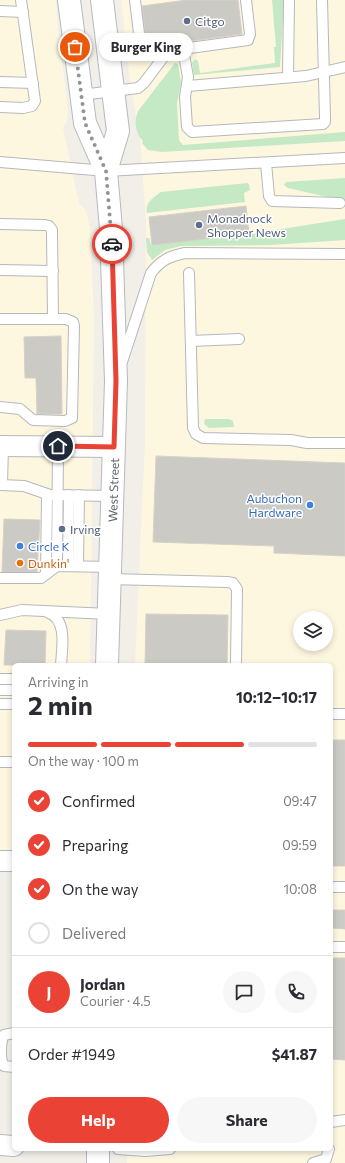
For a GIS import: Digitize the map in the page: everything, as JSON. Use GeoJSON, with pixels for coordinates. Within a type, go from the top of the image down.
{"type":"FeatureCollection","features":[{"type":"Feature","properties":{"kind":"street","name":"West Street"},"geometry":{"type":"LineString","coordinates":[[69,0],[85,123],[106,171],[111,229],[116,381],[107,663]]}},
{"type":"Feature","properties":{"kind":"street","name":"West Street"},"geometry":{"type":"LineString","coordinates":[[102,0],[118,131],[106,171]]}},
{"type":"Feature","properties":{"kind":"street"},"geometry":{"type":"LineString","coordinates":[[2,446],[114,447]]}},
{"type":"Feature","properties":{"kind":"street"},"geometry":{"type":"LineString","coordinates":[[0,861],[12,861]]}},
{"type":"Feature","properties":{"kind":"street"},"geometry":{"type":"LineString","coordinates":[[0,1145],[12,1146]]}},
{"type":"Feature","properties":{"kind":"street"},"geometry":{"type":"LineString","coordinates":[[98,1151],[98,1163]]}},
{"type":"Feature","properties":{"kind":"lane"},"geometry":{"type":"LineString","coordinates":[[0,107],[23,108],[32,106],[36,101],[21,0]]}},
{"type":"Feature","properties":{"kind":"lane"},"geometry":{"type":"LineString","coordinates":[[135,0],[143,53],[248,40],[250,34],[246,0]]}},
{"type":"Feature","properties":{"kind":"lane"},"geometry":{"type":"LineString","coordinates":[[288,77],[289,0]]}},
{"type":"Feature","properties":{"kind":"lane"},"geometry":{"type":"LineString","coordinates":[[183,49],[188,77],[188,86],[185,97],[188,127],[192,132],[320,124],[325,122],[322,0]]}},
{"type":"Feature","properties":{"kind":"lane"},"geometry":{"type":"LineString","coordinates":[[0,11],[23,12]]}},
{"type":"Feature","properties":{"kind":"lane"},"geometry":{"type":"LineString","coordinates":[[81,95],[114,92],[134,89],[142,86],[168,51]]}},
{"type":"Feature","properties":{"kind":"lane"},"geometry":{"type":"LineString","coordinates":[[188,86],[288,77],[324,72],[345,67]]}},
{"type":"Feature","properties":{"kind":"lane"},"geometry":{"type":"LineString","coordinates":[[0,82],[33,83]]}},
{"type":"Feature","properties":{"kind":"lane"},"geometry":{"type":"LineString","coordinates":[[0,162],[106,171],[345,158]]}},
{"type":"Feature","properties":{"kind":"lane"},"geometry":{"type":"LineString","coordinates":[[266,163],[269,196],[272,201],[340,203]]}},
{"type":"Feature","properties":{"kind":"lane"},"geometry":{"type":"LineString","coordinates":[[0,224],[49,226],[53,235],[53,319]]}},
{"type":"Feature","properties":{"kind":"lane"},"geometry":{"type":"LineString","coordinates":[[116,381],[146,286],[151,273],[159,262],[171,256],[185,253],[345,254]]}},
{"type":"Feature","properties":{"kind":"lane"},"geometry":{"type":"LineString","coordinates":[[0,270],[53,271]]}},
{"type":"Feature","properties":{"kind":"lane"},"geometry":{"type":"LineString","coordinates":[[189,274],[193,428],[199,436],[345,443]]}},
{"type":"Feature","properties":{"kind":"lane"},"geometry":{"type":"LineString","coordinates":[[0,319],[70,320],[74,326],[72,418],[65,421],[33,420],[20,409],[0,407]]}},
{"type":"Feature","properties":{"kind":"lane"},"geometry":{"type":"LineString","coordinates":[[191,341],[239,339]]}},
{"type":"Feature","properties":{"kind":"lane"},"geometry":{"type":"LineString","coordinates":[[2,446],[1,486],[31,487],[47,495],[113,496]]}},
{"type":"Feature","properties":{"kind":"lane"},"geometry":{"type":"LineString","coordinates":[[57,566],[58,446]]}},
{"type":"Feature","properties":{"kind":"lane"},"geometry":{"type":"LineString","coordinates":[[46,574],[47,495]]}},
{"type":"Feature","properties":{"kind":"lane"},"geometry":{"type":"LineString","coordinates":[[73,566],[74,495]]}},
{"type":"Feature","properties":{"kind":"lane"},"geometry":{"type":"LineString","coordinates":[[0,578],[41,578],[57,566],[73,566],[110,573],[233,583],[237,590],[236,663]]}},
{"type":"Feature","properties":{"kind":"lane"},"geometry":{"type":"LineString","coordinates":[[0,615],[22,610],[109,614]]}},
{"type":"Feature","properties":{"kind":"lane"},"geometry":{"type":"LineString","coordinates":[[46,611],[55,616],[61,625],[61,663]]}},
{"type":"Feature","properties":{"kind":"lane"},"geometry":{"type":"LineString","coordinates":[[0,674],[12,674]]}},
{"type":"Feature","properties":{"kind":"lane"},"geometry":{"type":"LineString","coordinates":[[0,679],[12,680]]}},
{"type":"Feature","properties":{"kind":"lane"},"geometry":{"type":"LineString","coordinates":[[0,690],[12,690]]}},
{"type":"Feature","properties":{"kind":"lane"},"geometry":{"type":"LineString","coordinates":[[0,704],[12,704]]}},
{"type":"Feature","properties":{"kind":"lane"},"geometry":{"type":"LineString","coordinates":[[333,714],[345,714]]}},
{"type":"Feature","properties":{"kind":"lane"},"geometry":{"type":"LineString","coordinates":[[0,762],[12,762]]}},
{"type":"Feature","properties":{"kind":"lane"},"geometry":{"type":"LineString","coordinates":[[333,887],[345,887]]}},
{"type":"Feature","properties":{"kind":"lane"},"geometry":{"type":"LineString","coordinates":[[333,947],[345,947]]}},
{"type":"Feature","properties":{"kind":"lane"},"geometry":{"type":"LineString","coordinates":[[12,1033],[4,1035],[0,1044],[1,1065],[12,1067]]}},
{"type":"Feature","properties":{"kind":"lane"},"geometry":{"type":"LineString","coordinates":[[333,1122],[345,1120]]}},
{"type":"Feature","properties":{"kind":"lane"},"geometry":{"type":"LineString","coordinates":[[313,1163],[326,1159],[328,1151]]}},
{"type":"Feature","properties":{"kind":"shaded area"},"geometry":{"type":"Polygon","coordinates":[[[0,0],[56,0],[58,30],[68,109],[67,121],[63,128],[79,203],[86,211],[90,228],[94,318],[90,663],[12,663],[12,852],[0,852],[0,0]]]}},
{"type":"Feature","properties":{"kind":"shaded area"},"geometry":{"type":"Polygon","coordinates":[[[121,0],[345,0],[345,1163],[127,1163],[128,1151],[333,1151],[333,663],[135,663],[145,441],[146,222],[140,134],[131,89],[121,0]]]}},
{"type":"Feature","properties":{"kind":"green space"},"geometry":{"type":"Polygon","coordinates":[[[272,0],[284,0],[280,67],[194,75],[192,63],[195,59],[198,61],[200,73],[275,63],[274,47],[276,47],[272,0]]]}},
{"type":"Feature","properties":{"kind":"green space"},"geometry":{"type":"Polygon","coordinates":[[[175,63],[178,64],[181,82],[177,104],[179,140],[183,145],[345,132],[345,141],[162,152],[148,150],[142,143],[143,141],[137,131],[136,123],[138,111],[175,63]]]}},
{"type":"Feature","properties":{"kind":"green space"},"geometry":{"type":"Polygon","coordinates":[[[345,178],[345,201],[288,188],[284,185],[286,182],[345,178]]]}},
{"type":"Feature","properties":{"kind":"green space"},"geometry":{"type":"Polygon","coordinates":[[[249,184],[250,190],[244,193],[245,202],[147,213],[148,203],[161,192],[249,184]]]}},
{"type":"Feature","properties":{"kind":"green space"},"geometry":{"type":"Polygon","coordinates":[[[345,219],[345,240],[271,245],[181,246],[165,250],[152,260],[147,252],[146,238],[149,238],[151,245],[249,234],[345,219]]]}},
{"type":"Feature","properties":{"kind":"green space"},"geometry":{"type":"Polygon","coordinates":[[[205,419],[229,419],[233,421],[234,427],[209,428],[204,424],[205,419]]]}},
{"type":"Feature","properties":{"kind":"building","name":"Citgo"},"geometry":{"type":"Polygon","coordinates":[[[187,0],[238,0],[242,34],[147,47],[142,6],[187,0]]]}},
{"type":"Feature","properties":{"kind":"building","name":"Monadnock Shopper News"},"geometry":{"type":"Polygon","coordinates":[[[246,206],[249,234],[152,245],[149,217],[246,206]]]}},
{"type":"Feature","properties":{"kind":"building"},"geometry":{"type":"Polygon","coordinates":[[[61,336],[62,414],[37,414],[36,378],[25,378],[24,337],[61,336]]]}},
{"type":"Feature","properties":{"kind":"building"},"geometry":{"type":"Polygon","coordinates":[[[156,456],[345,463],[345,556],[274,553],[274,546],[153,542],[156,456]]]}},
{"type":"Feature","properties":{"kind":"building","name":"Circle K"},"geometry":{"type":"Polygon","coordinates":[[[4,519],[40,520],[37,572],[2,572],[4,519]]]}},
{"type":"Feature","properties":{"kind":"building"},"geometry":{"type":"Polygon","coordinates":[[[146,614],[228,615],[227,663],[145,663],[146,614]]]}},
{"type":"Feature","properties":{"kind":"building"},"geometry":{"type":"Polygon","coordinates":[[[6,630],[46,631],[45,663],[12,663],[12,665],[4,665],[6,630]]]}},
{"type":"Feature","properties":{"kind":"building"},"geometry":{"type":"Polygon","coordinates":[[[333,740],[345,740],[345,866],[333,866],[333,740]]]}},
{"type":"Feature","properties":{"kind":"building"},"geometry":{"type":"Polygon","coordinates":[[[333,910],[345,910],[345,929],[333,928],[333,910]]]}},
{"type":"Feature","properties":{"kind":"building"},"geometry":{"type":"Polygon","coordinates":[[[333,958],[345,958],[345,1060],[333,1059],[333,958]]]}},
{"type":"Feature","properties":{"kind":"way so far"},"geometry":{"type":"LineString","coordinates":[[75,47],[85,123],[106,171],[112,244]]}},
{"type":"Feature","properties":{"kind":"place","name":"Citgo"},"geometry":{"type":"Point","coordinates":[187,21]}},
{"type":"Feature","properties":{"kind":"place","name":"Burger King"},"geometry":{"type":"Point","coordinates":[75,47]}},
{"type":"Feature","properties":{"kind":"place","name":"Monadnock Shopper News"},"geometry":{"type":"Point","coordinates":[199,225]}},
{"type":"Feature","properties":{"kind":"place","name":"Aubuchon Hardware"},"geometry":{"type":"Point","coordinates":[310,505]}},
{"type":"Feature","properties":{"kind":"place","name":"Irving"},"geometry":{"type":"Point","coordinates":[62,529]}},
{"type":"Feature","properties":{"kind":"place","name":"Circle K"},"geometry":{"type":"Point","coordinates":[20,546]}},
{"type":"Feature","properties":{"kind":"place","name":"Dunkin'"},"geometry":{"type":"Point","coordinates":[20,563]}},
{"type":"Feature","properties":{"kind":"route"},"geometry":{"type":"LineString","coordinates":[[58,446],[114,447],[116,381],[112,244]]}}]}
